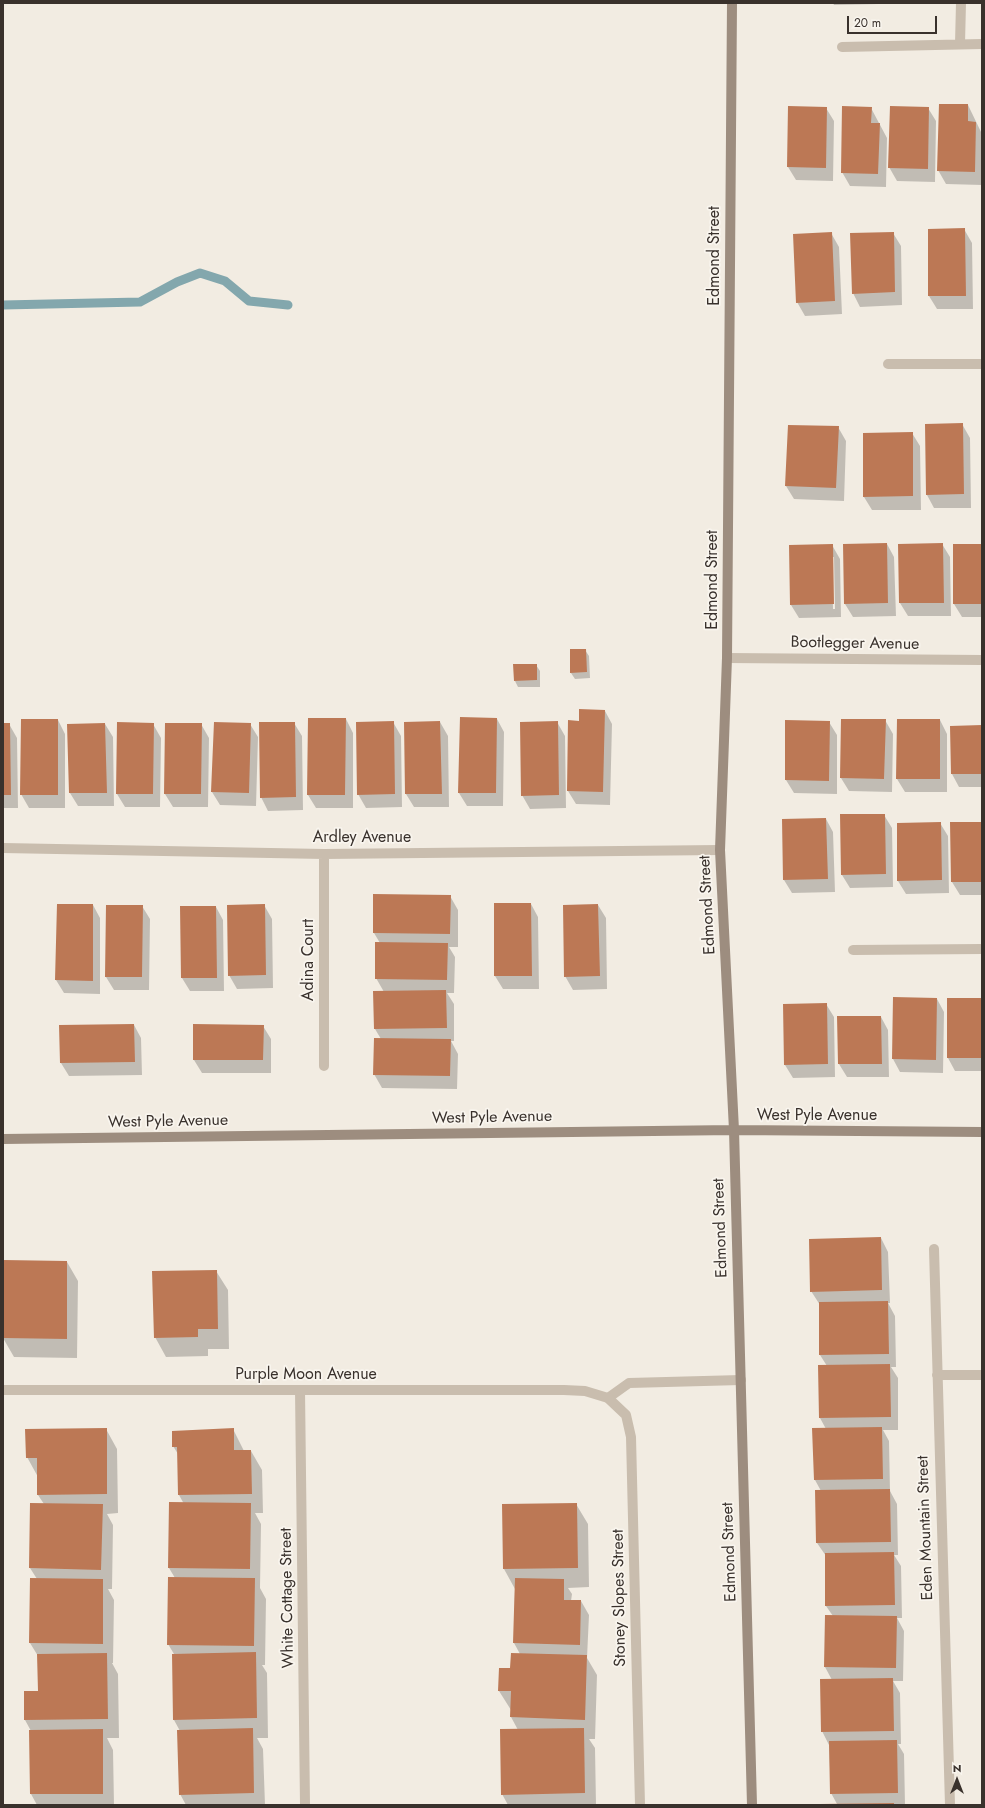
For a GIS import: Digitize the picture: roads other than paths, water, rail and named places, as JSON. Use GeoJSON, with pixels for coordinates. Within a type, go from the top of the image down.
{"type":"FeatureCollection","features":[{"type":"Feature","properties":{"kind":"street","name":"Edmond Street"},"geometry":{"type":"LineString","coordinates":[[732,3],[727,658],[720,850],[734,1130],[752,1805]]}},
{"type":"Feature","properties":{"kind":"street"},"geometry":{"type":"LineString","coordinates":[[960,44],[961,3]]}},
{"type":"Feature","properties":{"kind":"street"},"geometry":{"type":"LineString","coordinates":[[842,47],[982,44]]}},
{"type":"Feature","properties":{"kind":"street"},"geometry":{"type":"LineString","coordinates":[[888,364],[982,364]]}},
{"type":"Feature","properties":{"kind":"street","name":"Bootlegger Avenue"},"geometry":{"type":"LineString","coordinates":[[727,658],[982,660]]}},
{"type":"Feature","properties":{"kind":"street","name":"Ardley Avenue"},"geometry":{"type":"LineString","coordinates":[[3,848],[324,854],[720,850]]}},
{"type":"Feature","properties":{"kind":"street","name":"Adina Court"},"geometry":{"type":"LineString","coordinates":[[324,854],[324,1066]]}},
{"type":"Feature","properties":{"kind":"street"},"geometry":{"type":"LineString","coordinates":[[853,950],[982,948]]}},
{"type":"Feature","properties":{"kind":"street","name":"West Pyle Avenue"},"geometry":{"type":"LineString","coordinates":[[3,1139],[734,1130],[982,1132]]}},
{"type":"Feature","properties":{"kind":"street","name":"Eden Mountain Street"},"geometry":{"type":"LineString","coordinates":[[934,1249],[936,1375],[950,1805]]}},
{"type":"Feature","properties":{"kind":"street"},"geometry":{"type":"LineString","coordinates":[[936,1375],[982,1375]]}},
{"type":"Feature","properties":{"kind":"street"},"geometry":{"type":"LineString","coordinates":[[608,1398],[630,1382],[741,1380]]}},
{"type":"Feature","properties":{"kind":"street","name":"Purple Moon Avenue"},"geometry":{"type":"LineString","coordinates":[[3,1390],[564,1390],[585,1392],[608,1398]]}},
{"type":"Feature","properties":{"kind":"street","name":"White Cottage Street"},"geometry":{"type":"LineString","coordinates":[[300,1390],[305,1805]]}},
{"type":"Feature","properties":{"kind":"street","name":"Stoney Slopes Street"},"geometry":{"type":"LineString","coordinates":[[608,1398],[626,1415],[631,1437],[640,1805]]}},
{"type":"Feature","properties":{"kind":"waterway"},"geometry":{"type":"LineString","coordinates":[[3,305],[140,302],[177,282],[200,273],[225,281],[249,301],[288,305]]}}]}
